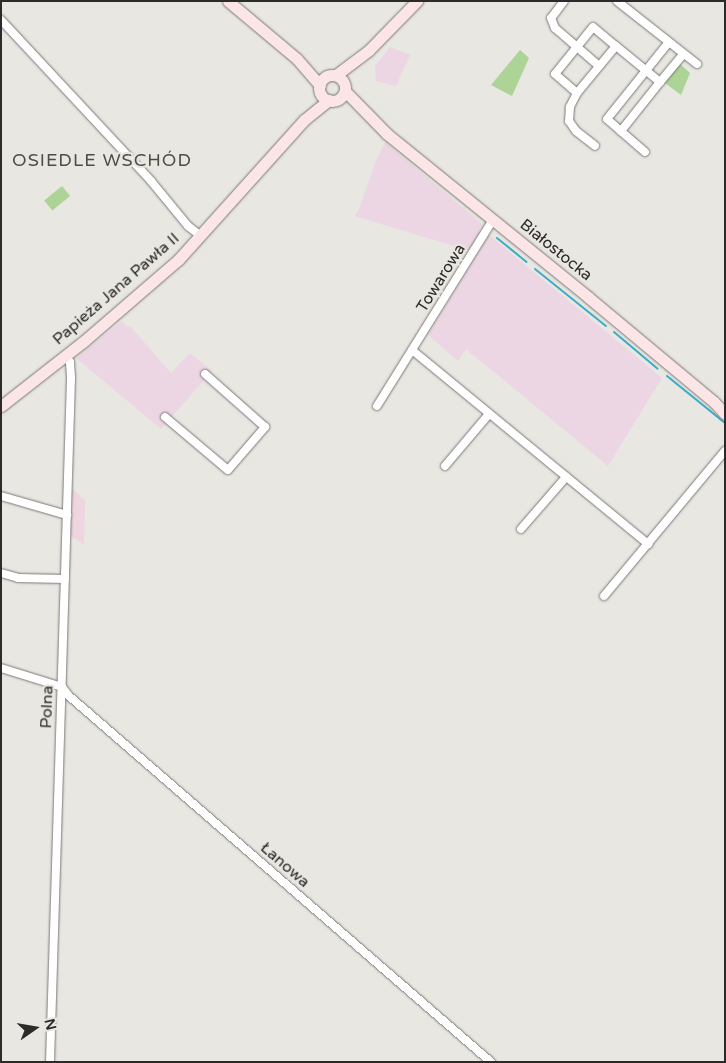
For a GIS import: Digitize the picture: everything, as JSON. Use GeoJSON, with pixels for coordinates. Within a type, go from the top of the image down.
{"type":"FeatureCollection","features":[{"type":"Feature","properties":{"kind":"main road","name":"Białostocka"},"geometry":{"type":"LineString","coordinates":[[228,1],[297,59],[328,88],[377,125],[493,220],[714,402],[725,414]]}},
{"type":"Feature","properties":{"kind":"main road"},"geometry":{"type":"LineString","coordinates":[[328,88],[417,1]]}},
{"type":"Feature","properties":{"kind":"main road"},"geometry":{"type":"LineString","coordinates":[[328,88],[345,87],[368,50]]}},
{"type":"Feature","properties":{"kind":"main road","name":"Białostocka"},"geometry":{"type":"LineString","coordinates":[[328,88],[345,87],[377,125]]}},
{"type":"Feature","properties":{"kind":"main road","name":"Papieża Jana Pawła II"},"geometry":{"type":"LineString","coordinates":[[1,406],[65,356],[160,276],[201,236],[304,120],[328,88]]}},
{"type":"Feature","properties":{"kind":"main road","name":"Białostocka"},"geometry":{"type":"LineString","coordinates":[[714,402],[725,408]]}},
{"type":"Feature","properties":{"kind":"street"},"geometry":{"type":"LineString","coordinates":[[564,1],[552,18],[555,28],[600,66]]}},
{"type":"Feature","properties":{"kind":"street"},"geometry":{"type":"LineString","coordinates":[[617,1],[696,64]]}},
{"type":"Feature","properties":{"kind":"street"},"geometry":{"type":"LineString","coordinates":[[1,20],[151,181],[188,226],[201,236]]}},
{"type":"Feature","properties":{"kind":"street"},"geometry":{"type":"LineString","coordinates":[[577,92],[555,74],[593,27],[660,82]]}},
{"type":"Feature","properties":{"kind":"street"},"geometry":{"type":"LineString","coordinates":[[646,152],[607,119],[668,43]]}},
{"type":"Feature","properties":{"kind":"street"},"geometry":{"type":"LineString","coordinates":[[595,146],[576,131],[569,122],[570,107],[577,92],[616,46]]}},
{"type":"Feature","properties":{"kind":"street"},"geometry":{"type":"LineString","coordinates":[[620,131],[683,55]]}},
{"type":"Feature","properties":{"kind":"street","name":"Towarowa"},"geometry":{"type":"LineString","coordinates":[[377,406],[493,220]]}},
{"type":"Feature","properties":{"kind":"street"},"geometry":{"type":"LineString","coordinates":[[412,350],[648,544]]}},
{"type":"Feature","properties":{"kind":"street","name":"Polna"},"geometry":{"type":"LineString","coordinates":[[50,1062],[71,368],[65,356]]}},
{"type":"Feature","properties":{"kind":"street"},"geometry":{"type":"LineString","coordinates":[[165,417],[228,470],[265,427],[205,374]]}},
{"type":"Feature","properties":{"kind":"street"},"geometry":{"type":"LineString","coordinates":[[445,466],[489,414]]}},
{"type":"Feature","properties":{"kind":"street"},"geometry":{"type":"LineString","coordinates":[[604,596],[722,454],[725,442]]}},
{"type":"Feature","properties":{"kind":"street"},"geometry":{"type":"LineString","coordinates":[[521,529],[566,477]]}},
{"type":"Feature","properties":{"kind":"street"},"geometry":{"type":"LineString","coordinates":[[1,496],[67,515]]}},
{"type":"Feature","properties":{"kind":"street"},"geometry":{"type":"LineString","coordinates":[[1,573],[18,578],[65,578]]}},
{"type":"Feature","properties":{"kind":"street"},"geometry":{"type":"LineString","coordinates":[[1,668],[62,687]]}},
{"type":"Feature","properties":{"kind":"street","name":"Łanowa"},"geometry":{"type":"LineString","coordinates":[[62,687],[69,696],[491,1062]]}},
{"type":"Feature","properties":{"kind":"shaded area"},"geometry":{"type":"Polygon","coordinates":[[[390,47],[410,55],[396,86],[376,81],[375,66],[390,47]]]}},
{"type":"Feature","properties":{"kind":"shaded area"},"geometry":{"type":"Polygon","coordinates":[[[385,142],[482,224],[471,251],[354,216],[359,209],[376,161],[385,142]]]}},
{"type":"Feature","properties":{"kind":"shaded area"},"geometry":{"type":"Polygon","coordinates":[[[489,235],[662,378],[608,466],[466,349],[458,361],[428,335],[489,235]]]}},
{"type":"Feature","properties":{"kind":"shaded area"},"geometry":{"type":"Polygon","coordinates":[[[122,321],[127,327],[130,326],[171,373],[190,353],[212,371],[161,429],[76,358],[122,321]]]}},
{"type":"Feature","properties":{"kind":"shaded area"},"geometry":{"type":"Polygon","coordinates":[[[72,489],[85,500],[84,545],[70,535],[72,489]]]}},
{"type":"Feature","properties":{"kind":"green space"},"geometry":{"type":"Polygon","coordinates":[[[520,50],[529,58],[512,96],[491,85],[520,50]]]}},
{"type":"Feature","properties":{"kind":"green space"},"geometry":{"type":"Polygon","coordinates":[[[680,64],[690,73],[681,95],[665,83],[680,64]]]}},
{"type":"Feature","properties":{"kind":"green space"},"geometry":{"type":"Polygon","coordinates":[[[62,186],[70,196],[52,211],[44,200],[62,186]]]}},
{"type":"Feature","properties":{"kind":"waterway"},"geometry":{"type":"LineString","coordinates":[[497,238],[527,262]]}},
{"type":"Feature","properties":{"kind":"waterway"},"geometry":{"type":"LineString","coordinates":[[535,269],[606,326]]}},
{"type":"Feature","properties":{"kind":"waterway"},"geometry":{"type":"LineString","coordinates":[[614,332],[658,369]]}},
{"type":"Feature","properties":{"kind":"waterway"},"geometry":{"type":"LineString","coordinates":[[667,376],[725,423]]}},
{"type":"Feature","properties":{"kind":"district","name":"OSIEDLE WSCHÓD"},"geometry":{"type":"Point","coordinates":[102,160]}}]}
